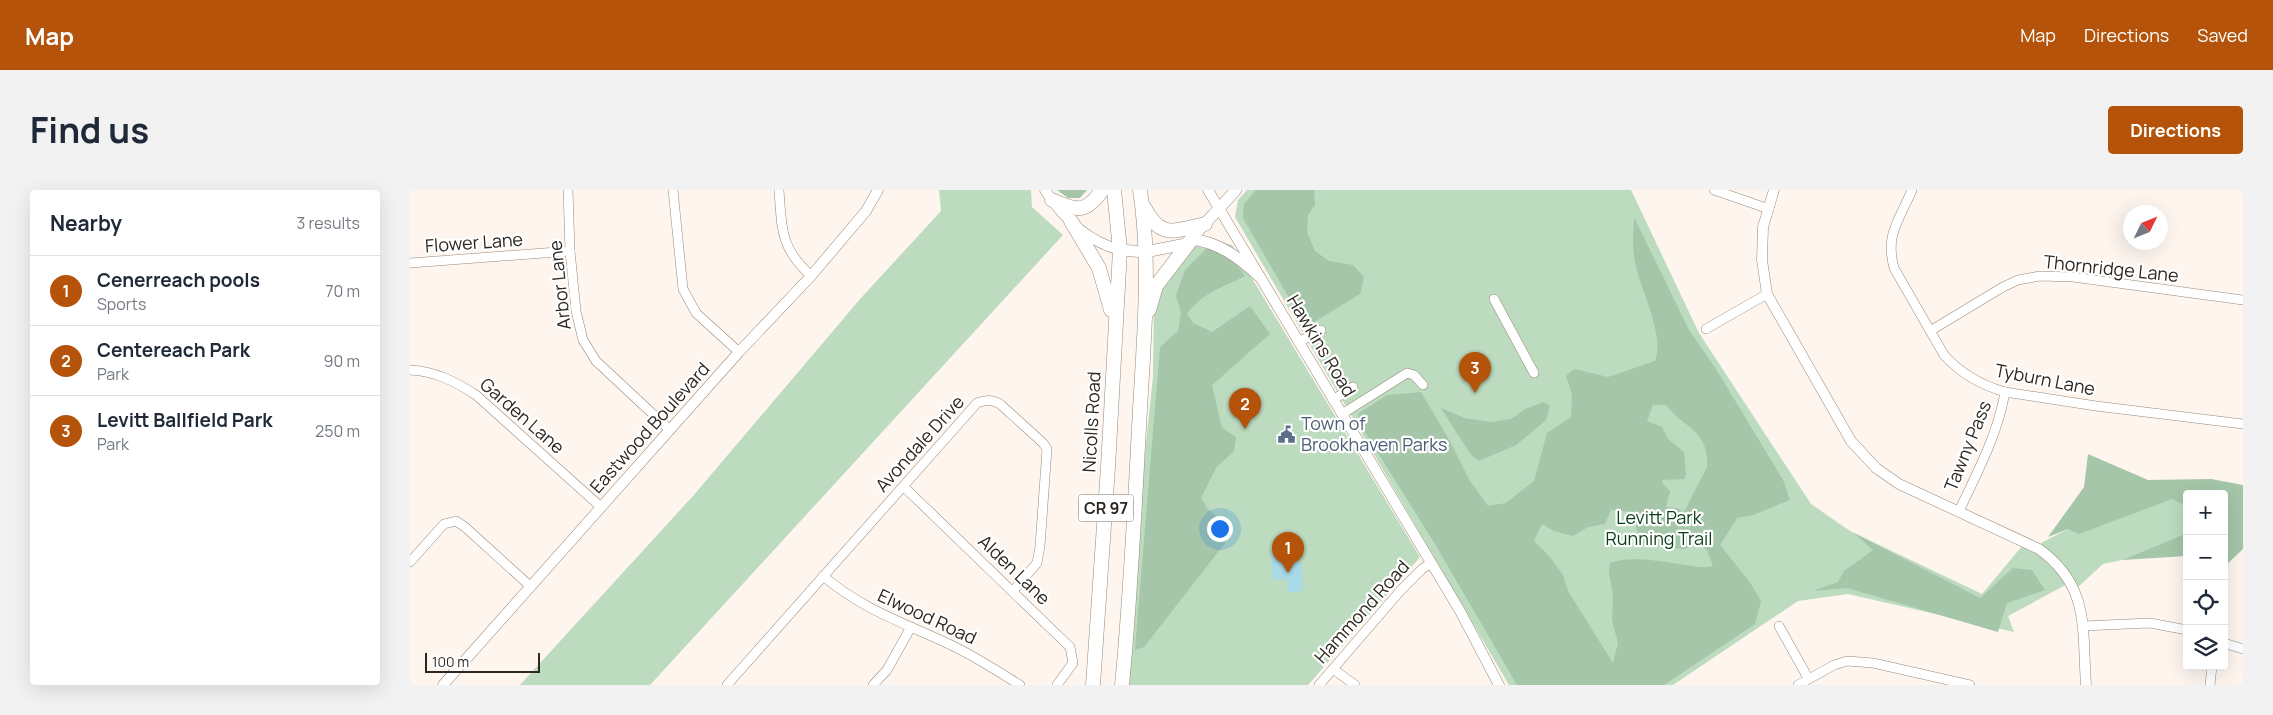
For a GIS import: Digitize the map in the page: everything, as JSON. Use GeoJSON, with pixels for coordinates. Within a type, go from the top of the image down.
{"type":"FeatureCollection","features":[{"type":"Feature","properties":{"kind":"highway"},"geometry":{"type":"LineString","coordinates":[[1048,195],[1077,209],[1087,207],[1102,190]]}},
{"type":"Feature","properties":{"kind":"highway","name":"Nicolls Road"},"geometry":{"type":"LineString","coordinates":[[1094,685],[1120,250],[1114,190]]}},
{"type":"Feature","properties":{"kind":"highway"},"geometry":{"type":"LineString","coordinates":[[1141,196],[1150,219],[1157,227],[1165,230],[1179,230],[1206,224]]}},
{"type":"Feature","properties":{"kind":"highway","name":"CR 97"},"geometry":{"type":"LineString","coordinates":[[1122,685],[1135,506],[1144,322],[1146,252],[1141,196]]}},
{"type":"Feature","properties":{"kind":"highway"},"geometry":{"type":"LineString","coordinates":[[1070,221],[1100,268],[1109,297],[1115,331]]}},
{"type":"Feature","properties":{"kind":"highway"},"geometry":{"type":"LineString","coordinates":[[1144,322],[1156,286],[1192,239]]}},
{"type":"Feature","properties":{"kind":"main road"},"geometry":{"type":"LineString","coordinates":[[1120,250],[1146,252],[1179,246],[1192,239],[1236,190]]}},
{"type":"Feature","properties":{"kind":"main road"},"geometry":{"type":"LineString","coordinates":[[1192,239],[1219,246],[1236,255],[1259,276]]}},
{"type":"Feature","properties":{"kind":"street","name":"Arbor Lane"},"geometry":{"type":"LineString","coordinates":[[568,190],[570,251],[578,325],[588,350],[606,371],[670,430]]}},
{"type":"Feature","properties":{"kind":"street"},"geometry":{"type":"LineString","coordinates":[[673,190],[683,289],[696,313],[739,352]]}},
{"type":"Feature","properties":{"kind":"street"},"geometry":{"type":"LineString","coordinates":[[779,190],[782,230],[790,254],[811,276]]}},
{"type":"Feature","properties":{"kind":"street","name":"Eastwood Boulevard"},"geometry":{"type":"LineString","coordinates":[[446,684],[530,586],[739,352],[811,276],[866,211],[878,190]]}},
{"type":"Feature","properties":{"kind":"street","name":"Hawkins Road"},"geometry":{"type":"LineString","coordinates":[[1208,190],[1460,611],[1499,685]]}},
{"type":"Feature","properties":{"kind":"street"},"geometry":{"type":"LineString","coordinates":[[1714,190],[1768,209]]}},
{"type":"Feature","properties":{"kind":"street"},"geometry":{"type":"LineString","coordinates":[[1774,190],[1763,227],[1762,256],[1767,294],[1842,425],[1863,456],[1899,484],[2038,549],[2057,564],[2072,582],[2077,595],[2083,626],[2086,685]]}},
{"type":"Feature","properties":{"kind":"street","name":"Tyburn Lane"},"geometry":{"type":"LineString","coordinates":[[1912,190],[1892,233],[1890,254],[1894,268],[1930,332],[1944,355],[1955,366],[1982,384],[2005,392],[2096,406],[2243,424]]}},
{"type":"Feature","properties":{"kind":"street"},"geometry":{"type":"LineString","coordinates":[[1048,195],[1083,233],[1104,245],[1120,250]]}},
{"type":"Feature","properties":{"kind":"street","name":"Flower Lane"},"geometry":{"type":"LineString","coordinates":[[410,263],[570,251]]}},
{"type":"Feature","properties":{"kind":"street","name":"Thornridge Lane"},"geometry":{"type":"LineString","coordinates":[[1930,332],[2003,287],[2018,280],[2040,276],[2073,277],[2243,300]]}},
{"type":"Feature","properties":{"kind":"street"},"geometry":{"type":"LineString","coordinates":[[1706,329],[1767,294]]}},
{"type":"Feature","properties":{"kind":"street"},"geometry":{"type":"LineString","coordinates":[[1494,299],[1534,374]]}},
{"type":"Feature","properties":{"kind":"street"},"geometry":{"type":"LineString","coordinates":[[1299,342],[1321,330]]}},
{"type":"Feature","properties":{"kind":"street","name":"Garden Lane"},"geometry":{"type":"LineString","coordinates":[[410,370],[441,376],[459,384],[476,395],[601,507]]}},
{"type":"Feature","properties":{"kind":"street"},"geometry":{"type":"LineString","coordinates":[[1342,414],[1407,373],[1414,375],[1423,385]]}},
{"type":"Feature","properties":{"kind":"street"},"geometry":{"type":"LineString","coordinates":[[1333,400],[1353,387]]}},
{"type":"Feature","properties":{"kind":"street","name":"Tawny Pass"},"geometry":{"type":"LineString","coordinates":[[1959,512],[1992,440],[1999,421],[2005,392]]}},
{"type":"Feature","properties":{"kind":"street","name":"Avondale Drive"},"geometry":{"type":"LineString","coordinates":[[727,685],[977,403],[985,400],[992,400],[1000,404],[1043,443],[1047,449],[1040,546],[1037,563],[1014,591]]}},
{"type":"Feature","properties":{"kind":"street","name":"Alden Lane"},"geometry":{"type":"LineString","coordinates":[[904,487],[1070,647],[1073,663],[1057,685]]}},
{"type":"Feature","properties":{"kind":"street"},"geometry":{"type":"LineString","coordinates":[[410,562],[444,524],[456,521],[530,586]]}},
{"type":"Feature","properties":{"kind":"street","name":"Hammond Road"},"geometry":{"type":"LineString","coordinates":[[1319,685],[1401,590],[1422,569],[1431,563]]}},
{"type":"Feature","properties":{"kind":"street","name":"Elwood Road"},"geometry":{"type":"LineString","coordinates":[[823,576],[858,603],[958,648],[1005,681],[1020,685]]}},
{"type":"Feature","properties":{"kind":"street"},"geometry":{"type":"LineString","coordinates":[[2083,626],[2150,623],[2183,629]]}},
{"type":"Feature","properties":{"kind":"street"},"geometry":{"type":"LineString","coordinates":[[1779,626],[1808,678]]}},
{"type":"Feature","properties":{"kind":"street"},"geometry":{"type":"LineString","coordinates":[[873,685],[887,670],[910,627]]}},
{"type":"Feature","properties":{"kind":"street"},"geometry":{"type":"LineString","coordinates":[[2228,644],[2243,649]]}},
{"type":"Feature","properties":{"kind":"street"},"geometry":{"type":"LineString","coordinates":[[1798,685],[1834,665],[1847,661],[1861,661],[1970,685]]}},
{"type":"Feature","properties":{"kind":"street"},"geometry":{"type":"LineString","coordinates":[[1333,669],[1355,685]]}},
{"type":"Feature","properties":{"kind":"street"},"geometry":{"type":"LineString","coordinates":[[2210,685],[2212,670]]}},
{"type":"Feature","properties":{"kind":"green space"},"geometry":{"type":"Polygon","coordinates":[[[939,190],[1031,190],[1032,207],[1063,235],[650,685],[520,685],[693,496],[861,298],[941,211],[939,190]]]}},
{"type":"Feature","properties":{"kind":"green space"},"geometry":{"type":"Polygon","coordinates":[[[1057,190],[1087,190],[1080,198],[1068,198],[1057,190]]]}},
{"type":"Feature","properties":{"kind":"green space"},"geometry":{"type":"Polygon","coordinates":[[[1247,190],[1631,190],[1699,333],[1811,504],[1850,531],[1982,594],[2023,545],[2051,562],[2067,584],[2008,616],[2014,632],[1848,594],[1798,601],[1673,685],[1509,685],[1235,217],[1238,200],[1247,190]]]}},
{"type":"Feature","properties":{"kind":"green space"},"geometry":{"type":"Polygon","coordinates":[[[1256,190],[1314,190],[1315,205],[1308,215],[1307,232],[1315,251],[1329,261],[1353,265],[1364,277],[1360,294],[1306,327],[1243,218],[1244,204],[1256,190]]]}},
{"type":"Feature","properties":{"kind":"green space","name":"Levitt Park Running Trail"},"geometry":{"type":"Polygon","coordinates":[[[1634,217],[1689,330],[1716,369],[1783,480],[1790,500],[1753,515],[1737,518],[1720,545],[1749,581],[1761,601],[1755,624],[1664,685],[1517,685],[1435,544],[1358,421],[1359,413],[1387,395],[1421,392],[1451,443],[1470,481],[1488,506],[1506,503],[1534,481],[1547,433],[1571,417],[1572,394],[1566,376],[1574,369],[1608,377],[1655,361],[1657,337],[1634,256],[1634,217]],[[1653,405],[1647,421],[1662,427],[1668,439],[1684,452],[1686,475],[1684,479],[1662,480],[1663,484],[1670,491],[1666,507],[1677,508],[1684,512],[1707,467],[1707,455],[1700,437],[1666,405],[1653,405]],[[1611,510],[1605,524],[1588,527],[1573,536],[1554,531],[1542,524],[1534,541],[1550,557],[1563,575],[1568,591],[1613,663],[1618,643],[1612,620],[1613,597],[1609,571],[1610,563],[1638,559],[1700,567],[1713,566],[1707,550],[1695,543],[1685,549],[1640,545],[1633,512],[1611,510]]]}},
{"type":"Feature","properties":{"kind":"green space"},"geometry":{"type":"Polygon","coordinates":[[[1211,240],[1232,245],[1420,557],[1308,685],[1129,685],[1142,482],[1153,376],[1154,302],[1176,261],[1200,241],[1211,240]]]}},
{"type":"Feature","properties":{"kind":"green space"},"geometry":{"type":"Polygon","coordinates":[[[1208,247],[1234,261],[1245,276],[1213,291],[1199,301],[1187,314],[1193,323],[1212,332],[1250,306],[1270,334],[1212,385],[1222,428],[1236,437],[1234,451],[1216,468],[1201,498],[1207,508],[1230,529],[1225,543],[1144,647],[1135,650],[1160,347],[1178,331],[1181,312],[1176,296],[1185,270],[1208,247]]]}},
{"type":"Feature","properties":{"kind":"green space"},"geometry":{"type":"Polygon","coordinates":[[[1544,402],[1550,406],[1546,420],[1516,445],[1479,461],[1471,455],[1441,408],[1464,418],[1491,422],[1511,419],[1525,409],[1544,402]]]}},
{"type":"Feature","properties":{"kind":"green space"},"geometry":{"type":"Polygon","coordinates":[[[2088,454],[2148,480],[2211,479],[2243,485],[2243,549],[2228,563],[2228,490],[2183,490],[2183,505],[2172,499],[2079,534],[2068,529],[2048,537],[2084,487],[2088,454]]]}},
{"type":"Feature","properties":{"kind":"green space"},"geometry":{"type":"Polygon","coordinates":[[[2172,499],[2183,505],[2183,535],[2122,560],[2103,564],[2078,587],[2041,543],[2068,529],[2172,499]]]}},
{"type":"Feature","properties":{"kind":"green space"},"geometry":{"type":"Polygon","coordinates":[[[1854,533],[1980,598],[2013,568],[2032,570],[2045,590],[2007,603],[1998,632],[1847,588],[1813,591],[1838,582],[1844,571],[1873,550],[1854,533]]]}},
{"type":"Feature","properties":{"kind":"green space"},"geometry":{"type":"Polygon","coordinates":[[[2183,535],[2183,556],[2122,560],[2183,535]]]}},
{"type":"Feature","properties":{"kind":"water"},"geometry":{"type":"Polygon","coordinates":[[[1285,550],[1286,563],[1301,562],[1303,591],[1288,592],[1287,579],[1273,580],[1271,551],[1285,550]]]}},
{"type":"Feature","properties":{"kind":"place","name":"Levitt Ballfield Park"},"geometry":{"type":"Point","coordinates":[1475,393]}},
{"type":"Feature","properties":{"kind":"place","name":"Centereach Park"},"geometry":{"type":"Point","coordinates":[1245,429]}},
{"type":"Feature","properties":{"kind":"place","name":"Town of Brookhaven Parks"},"geometry":{"type":"Point","coordinates":[1287,434]}},
{"type":"Feature","properties":{"kind":"place","name":"Cenerreach pools"},"geometry":{"type":"Point","coordinates":[1288,573]}}]}
